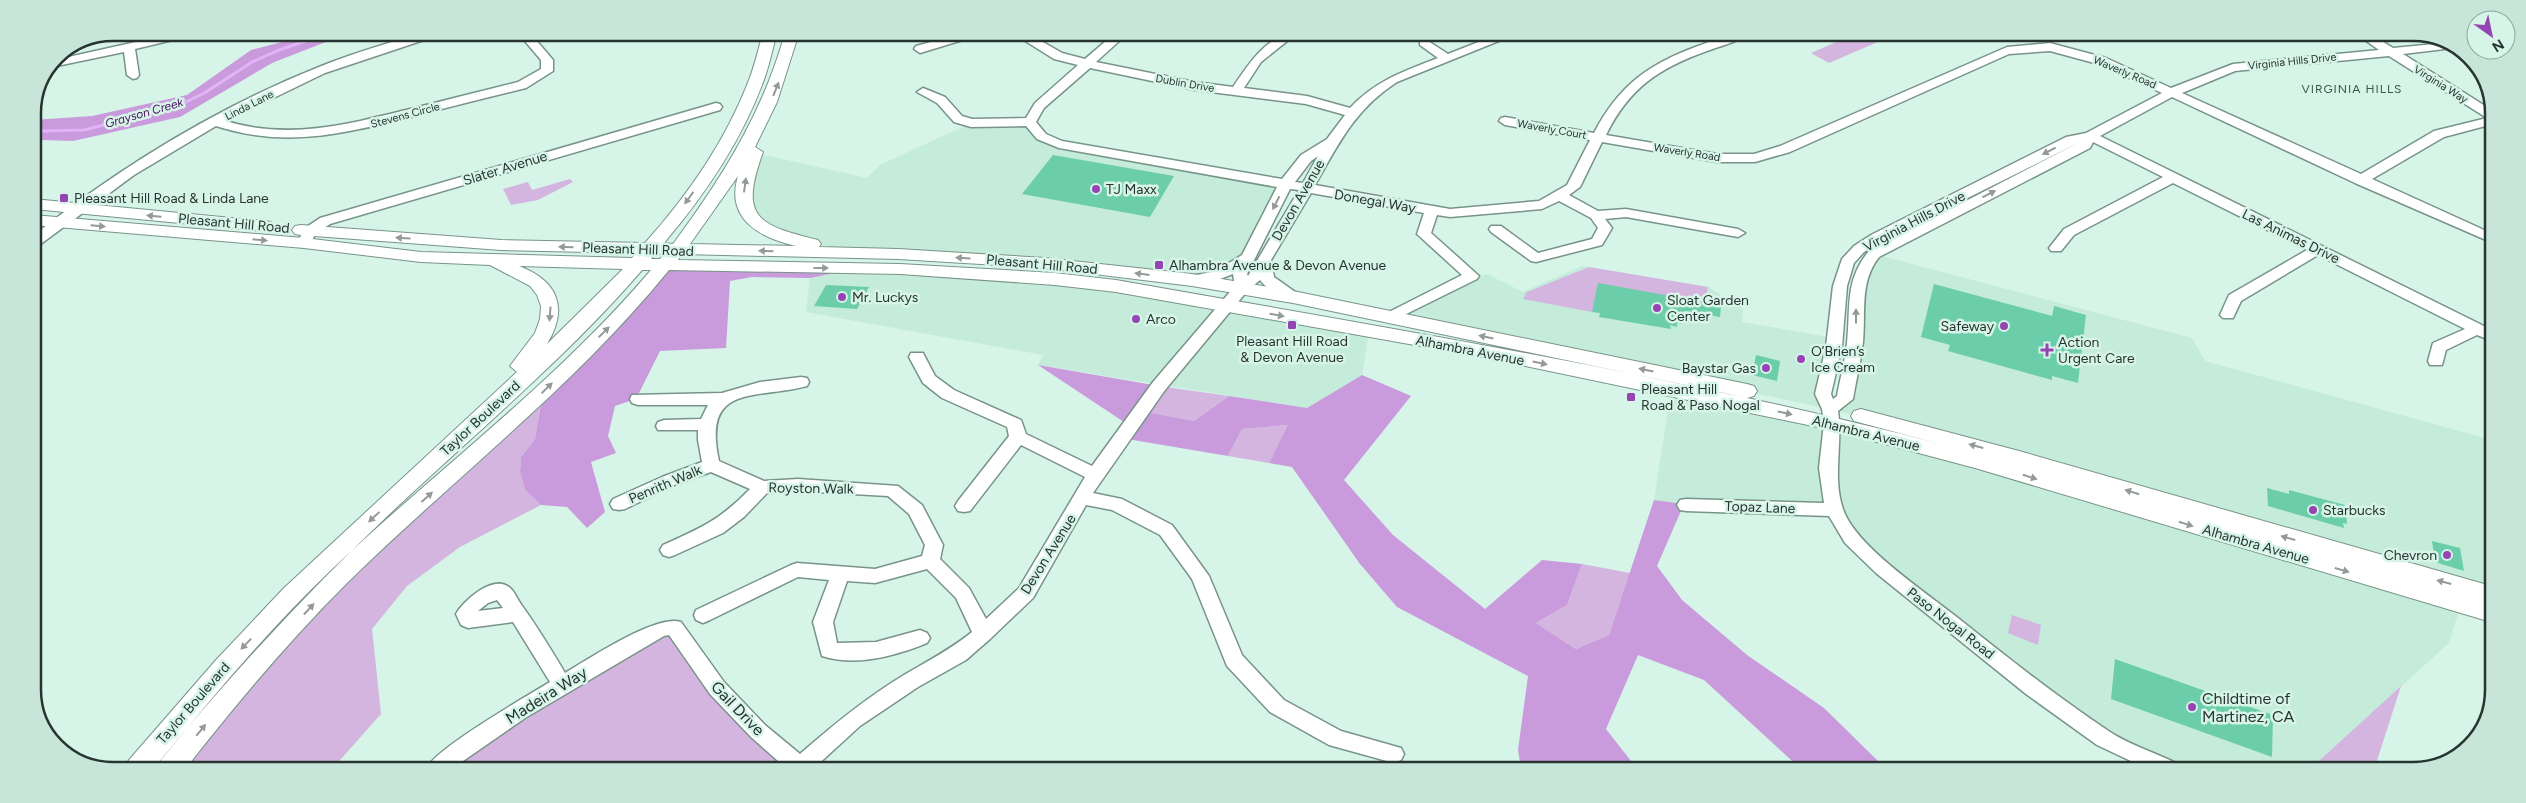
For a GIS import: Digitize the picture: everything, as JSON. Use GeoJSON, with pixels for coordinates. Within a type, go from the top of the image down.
{"type":"FeatureCollection","features":[{"type":"Feature","properties":{"kind":"main road","name":"Taylor Boulevard"},"geometry":{"type":"LineString","coordinates":[[143,762],[206,685],[316,571],[592,314],[638,265],[721,154],[745,110],[758,80],[768,41]]}},
{"type":"Feature","properties":{"kind":"main road","name":"Taylor Boulevard"},"geometry":{"type":"LineString","coordinates":[[175,762],[233,690],[339,577],[543,392],[617,319],[673,257],[740,162],[768,109],[784,70],[790,41]]}},
{"type":"Feature","properties":{"kind":"main road"},"geometry":{"type":"LineString","coordinates":[[768,109],[746,178],[744,197],[749,215],[757,224],[782,236],[804,243],[898,254]]}},
{"type":"Feature","properties":{"kind":"main road","name":"Pleasant Hill Road"},"geometry":{"type":"LineString","coordinates":[[41,205],[307,237],[420,257],[638,265],[673,257],[898,254],[1045,263],[1243,287]]}},
{"type":"Feature","properties":{"kind":"main road","name":"Pleasant Hill Road"},"geometry":{"type":"LineString","coordinates":[[41,221],[307,237],[649,249],[673,257],[764,268],[900,269],[1046,278],[1116,286],[1229,306]]}},
{"type":"Feature","properties":{"kind":"main road"},"geometry":{"type":"LineString","coordinates":[[460,436],[527,359],[542,339],[551,321],[551,303],[534,279],[513,269],[478,258]]}},
{"type":"Feature","properties":{"kind":"main road","name":"Alhambra Avenue"},"geometry":{"type":"LineString","coordinates":[[1243,287],[1390,317],[1831,416],[1975,446],[2283,537],[2485,593]]}},
{"type":"Feature","properties":{"kind":"main road","name":"Alhambra Avenue"},"geometry":{"type":"LineString","coordinates":[[1229,306],[1831,416],[1976,461],[2485,611]]}},
{"type":"Feature","properties":{"kind":"street"},"geometry":{"type":"LineString","coordinates":[[62,62],[155,41]]}},
{"type":"Feature","properties":{"kind":"street","name":"Linda Lane"},"geometry":{"type":"LineString","coordinates":[[41,237],[147,160],[216,122],[306,76],[363,55],[409,41]]}},
{"type":"Feature","properties":{"kind":"street","name":"Stevens Circle"},"geometry":{"type":"LineString","coordinates":[[216,122],[238,131],[273,136],[313,135],[358,127],[522,84],[547,71],[547,60],[533,41]]}},
{"type":"Feature","properties":{"kind":"street"},"geometry":{"type":"LineString","coordinates":[[920,49],[948,41]]}},
{"type":"Feature","properties":{"kind":"street","name":"Dublin Drive"},"geometry":{"type":"LineString","coordinates":[[1033,41],[1058,56],[1088,64],[1195,86],[1307,100],[1353,113]]}},
{"type":"Feature","properties":{"kind":"street"},"geometry":{"type":"LineString","coordinates":[[923,92],[941,100],[958,119],[971,123],[1030,122],[1039,106],[1113,41]]}},
{"type":"Feature","properties":{"kind":"street"},"geometry":{"type":"LineString","coordinates":[[1236,92],[1257,60],[1281,41]]}},
{"type":"Feature","properties":{"kind":"street","name":"Devon Avenue"},"geometry":{"type":"LineString","coordinates":[[1192,280],[1219,276],[1231,272],[1257,256],[1306,189],[1331,142],[1353,113],[1384,84],[1491,41]]}},
{"type":"Feature","properties":{"kind":"street","name":"Donegal Way"},"geometry":{"type":"LineString","coordinates":[[1030,122],[1034,130],[1041,137],[1059,144],[1450,213],[1542,206],[1573,187],[1625,94],[1642,78],[1676,58],[1722,41]]}},
{"type":"Feature","properties":{"kind":"street","name":"Virginia Way"},"geometry":{"type":"LineString","coordinates":[[2373,41],[2485,113]]}},
{"type":"Feature","properties":{"kind":"street"},"geometry":{"type":"LineString","coordinates":[[1424,43],[1446,58]]}},
{"type":"Feature","properties":{"kind":"street"},"geometry":{"type":"LineString","coordinates":[[129,47],[132,75]]}},
{"type":"Feature","properties":{"kind":"street","name":"Waverly Road"},"geometry":{"type":"LineString","coordinates":[[1599,138],[1717,158],[1755,158],[1785,150],[2007,51],[2050,47],[2102,61],[2485,235]]}},
{"type":"Feature","properties":{"kind":"street","name":"Virginia Hills Drive"},"geometry":{"type":"LineString","coordinates":[[1831,416],[1824,394],[1834,347],[1840,286],[1847,262],[1859,249],[1876,238],[2071,140],[2090,136],[2211,74],[2233,68],[2440,47]]}},
{"type":"Feature","properties":{"kind":"street","name":"Slater Avenue"},"geometry":{"type":"LineString","coordinates":[[307,237],[334,219],[716,107]]}},
{"type":"Feature","properties":{"kind":"street"},"geometry":{"type":"LineString","coordinates":[[2360,180],[2438,134],[2485,120]]}},
{"type":"Feature","properties":{"kind":"street","name":"Waverly Court"},"geometry":{"type":"LineString","coordinates":[[1505,121],[1599,138]]}},
{"type":"Feature","properties":{"kind":"street","name":"Virginia Hills Drive"},"geometry":{"type":"LineString","coordinates":[[1831,416],[1845,399],[1856,341],[1856,306],[1862,267],[1869,259],[1874,254],[1936,221],[2086,145],[2090,136]]}},
{"type":"Feature","properties":{"kind":"street","name":"Las Animas Drive"},"geometry":{"type":"LineString","coordinates":[[2090,136],[2485,333]]}},
{"type":"Feature","properties":{"kind":"street","name":"Devon Avenue"},"geometry":{"type":"LineString","coordinates":[[808,762],[853,720],[911,681],[959,654],[1026,593],[1095,476],[1158,386],[1229,306],[1243,287],[1255,277],[1257,256],[1286,185],[1306,158],[1331,142]]}},
{"type":"Feature","properties":{"kind":"street"},"geometry":{"type":"LineString","coordinates":[[2056,248],[2069,232],[2172,178]]}},
{"type":"Feature","properties":{"kind":"street"},"geometry":{"type":"LineString","coordinates":[[1496,229],[1536,258],[1597,242],[1604,228],[1596,215],[1559,195]]}},
{"type":"Feature","properties":{"kind":"street"},"geometry":{"type":"LineString","coordinates":[[1390,317],[1472,276],[1424,234],[1432,210]]}},
{"type":"Feature","properties":{"kind":"street"},"geometry":{"type":"LineString","coordinates":[[1596,215],[1626,213],[1738,233]]}},
{"type":"Feature","properties":{"kind":"street"},"geometry":{"type":"LineString","coordinates":[[2228,315],[2234,298],[2319,249]]}},
{"type":"Feature","properties":{"kind":"street"},"geometry":{"type":"LineString","coordinates":[[1257,256],[1268,281],[1293,296]]}},
{"type":"Feature","properties":{"kind":"street"},"geometry":{"type":"LineString","coordinates":[[2436,361],[2439,347],[2477,329]]}},
{"type":"Feature","properties":{"kind":"street"},"geometry":{"type":"LineString","coordinates":[[917,357],[929,379],[935,384],[948,394],[1015,424],[1018,437]]}},
{"type":"Feature","properties":{"kind":"street"},"geometry":{"type":"LineString","coordinates":[[638,399],[725,398],[759,387],[801,382]]}},
{"type":"Feature","properties":{"kind":"street"},"geometry":{"type":"LineString","coordinates":[[711,465],[706,447],[706,424],[712,411],[725,398]]}},
{"type":"Feature","properties":{"kind":"street","name":"Paso Nogal Road"},"geometry":{"type":"LineString","coordinates":[[1831,416],[1828,468],[1834,510],[1850,538],[1882,568],[2033,688],[2104,739],[2154,762]]}},
{"type":"Feature","properties":{"kind":"street"},"geometry":{"type":"LineString","coordinates":[[664,426],[706,424]]}},
{"type":"Feature","properties":{"kind":"street"},"geometry":{"type":"LineString","coordinates":[[1018,437],[1095,476]]}},
{"type":"Feature","properties":{"kind":"street"},"geometry":{"type":"LineString","coordinates":[[964,506],[1018,437]]}},
{"type":"Feature","properties":{"kind":"street","name":"Royston Walk"},"geometry":{"type":"LineString","coordinates":[[711,465],[762,487],[798,485],[892,490],[916,510],[934,545],[930,561]]}},
{"type":"Feature","properties":{"kind":"street","name":"Penrith Walk"},"geometry":{"type":"LineString","coordinates":[[619,504],[711,465]]}},
{"type":"Feature","properties":{"kind":"street"},"geometry":{"type":"LineString","coordinates":[[669,550],[717,528],[738,512],[762,487]]}},
{"type":"Feature","properties":{"kind":"street"},"geometry":{"type":"LineString","coordinates":[[1083,498],[1116,504],[1166,530],[1200,576],[1234,660],[1277,706],[1336,739],[1394,754]]}},
{"type":"Feature","properties":{"kind":"street","name":"Topaz Lane"},"geometry":{"type":"LineString","coordinates":[[1686,504],[1834,510]]}},
{"type":"Feature","properties":{"kind":"street"},"geometry":{"type":"LineString","coordinates":[[703,615],[796,570],[840,575],[875,576],[930,561],[952,577],[971,605],[983,634]]}},
{"type":"Feature","properties":{"kind":"street"},"geometry":{"type":"LineString","coordinates":[[840,575],[823,622],[829,650],[851,653],[897,647],[920,638]]}},
{"type":"Feature","properties":{"kind":"street"},"geometry":{"type":"LineString","coordinates":[[517,614],[524,621],[561,684]]}},
{"type":"Feature","properties":{"kind":"street","name":"Gail Drive"},"geometry":{"type":"LineString","coordinates":[[660,629],[674,627],[716,688],[758,731],[794,762]]}},
{"type":"Feature","properties":{"kind":"street","name":"Madeira Way"},"geometry":{"type":"LineString","coordinates":[[445,762],[467,745],[561,684],[660,629]]}},
{"type":"Feature","properties":{"kind":"shaded area"},"geometry":{"type":"Polygon","coordinates":[[[286,41],[328,41],[272,63],[180,117],[73,141],[41,140],[41,119],[92,116],[187,95],[251,50],[286,41]]]}},
{"type":"Feature","properties":{"kind":"shaded area"},"geometry":{"type":"Polygon","coordinates":[[[1838,41],[1880,41],[1829,63],[1811,53],[1838,41]]]}},
{"type":"Feature","properties":{"kind":"shaded area"},"geometry":{"type":"Polygon","coordinates":[[[1030,122],[1041,137],[1285,185],[1250,254],[1231,272],[1192,280],[898,254],[804,243],[757,224],[746,178],[755,153],[867,178],[880,165],[971,123],[1030,122]]]}},
{"type":"Feature","properties":{"kind":"shaded area"},"geometry":{"type":"Polygon","coordinates":[[[570,179],[573,182],[538,200],[511,205],[503,189],[528,182],[532,190],[570,179]]]}},
{"type":"Feature","properties":{"kind":"shaded area"},"geometry":{"type":"Polygon","coordinates":[[[1874,254],[2192,338],[2205,361],[2485,438],[2485,593],[2380,565],[1975,446],[1830,409],[1393,318],[1487,274],[1523,292],[1582,266],[1708,287],[1743,309],[1742,322],[1834,338],[1823,394],[1830,408],[1845,399],[1856,306],[1874,254]]]}},
{"type":"Feature","properties":{"kind":"shaded area"},"geometry":{"type":"Polygon","coordinates":[[[667,264],[855,269],[810,278],[752,277],[730,281],[726,348],[660,351],[636,399],[615,406],[608,436],[616,453],[591,462],[605,512],[587,528],[567,507],[541,505],[525,490],[520,472],[521,457],[535,439],[543,392],[667,264]]]}},
{"type":"Feature","properties":{"kind":"shaded area"},"geometry":{"type":"Polygon","coordinates":[[[1589,267],[1708,287],[1705,303],[1592,312],[1523,299],[1527,292],[1589,267]]]}},
{"type":"Feature","properties":{"kind":"shaded area"},"geometry":{"type":"Polygon","coordinates":[[[855,269],[1055,279],[1369,331],[1362,375],[1307,408],[1038,365],[1043,355],[806,312],[810,278],[855,269]]]}},
{"type":"Feature","properties":{"kind":"shaded area"},"geometry":{"type":"Polygon","coordinates":[[[1038,365],[1159,386],[1141,411],[1194,421],[1229,396],[1307,408],[1362,375],[1411,396],[1344,480],[1393,535],[1485,609],[1542,560],[1582,564],[1567,605],[1536,623],[1576,649],[1609,635],[1654,500],[1684,504],[1657,566],[1682,600],[1747,655],[1824,708],[1879,762],[1793,762],[1704,680],[1638,655],[1606,729],[1632,762],[1520,762],[1518,750],[1528,676],[1397,607],[1360,564],[1292,467],[1269,463],[1288,425],[1242,429],[1228,456],[1121,438],[1130,426],[1038,365]]]}},
{"type":"Feature","properties":{"kind":"shaded area"},"geometry":{"type":"Polygon","coordinates":[[[1159,386],[1229,396],[1194,421],[1140,411],[1159,386]]]}},
{"type":"Feature","properties":{"kind":"shaded area"},"geometry":{"type":"Polygon","coordinates":[[[1671,390],[1832,423],[2461,604],[2449,643],[2318,762],[2154,762],[2104,739],[1882,568],[1834,510],[1686,505],[1654,500],[1671,390]]]}},
{"type":"Feature","properties":{"kind":"shaded area"},"geometry":{"type":"Polygon","coordinates":[[[543,392],[535,439],[521,457],[520,472],[525,490],[541,505],[460,547],[407,586],[372,629],[381,714],[338,762],[175,762],[233,690],[543,392]]]}},
{"type":"Feature","properties":{"kind":"shaded area"},"geometry":{"type":"Polygon","coordinates":[[[1289,425],[1269,463],[1228,456],[1242,429],[1289,425]]]}},
{"type":"Feature","properties":{"kind":"shaded area"},"geometry":{"type":"Polygon","coordinates":[[[1582,564],[1630,573],[1609,635],[1576,649],[1536,623],[1567,605],[1582,564]]]}},
{"type":"Feature","properties":{"kind":"shaded area"},"geometry":{"type":"Polygon","coordinates":[[[2012,615],[2041,625],[2038,645],[2008,633],[2012,615]]]}},
{"type":"Feature","properties":{"kind":"shaded area"},"geometry":{"type":"Polygon","coordinates":[[[660,629],[682,637],[796,762],[445,762],[467,745],[660,629]]]}},
{"type":"Feature","properties":{"kind":"shaded area"},"geometry":{"type":"Polygon","coordinates":[[[2401,686],[2377,762],[2318,762],[2401,686]]]}},
{"type":"Feature","properties":{"kind":"building","name":"TJ Maxx"},"geometry":{"type":"Polygon","coordinates":[[[1053,155],[1174,176],[1150,217],[1022,194],[1053,155]]]}},
{"type":"Feature","properties":{"kind":"building","name":"Sloat Garden Center"},"geometry":{"type":"Polygon","coordinates":[[[1598,283],[1721,305],[1720,317],[1684,311],[1682,324],[1677,323],[1677,327],[1670,325],[1671,329],[1599,317],[1600,313],[1592,312],[1598,283]]]}},
{"type":"Feature","properties":{"kind":"building","name":"Safeway"},"geometry":{"type":"Polygon","coordinates":[[[1934,284],[2052,316],[2054,306],[2086,315],[2078,383],[2052,376],[2052,380],[1948,351],[1950,345],[1921,337],[1934,284]]]}},
{"type":"Feature","properties":{"kind":"building","name":"Mr. Luckys"},"geometry":{"type":"Polygon","coordinates":[[[826,285],[869,287],[857,309],[814,306],[826,285]]]}},
{"type":"Feature","properties":{"kind":"building","name":"Baystar Gas"},"geometry":{"type":"Polygon","coordinates":[[[1756,355],[1780,361],[1777,381],[1752,375],[1756,355]]]}},
{"type":"Feature","properties":{"kind":"building","name":"Starbucks"},"geometry":{"type":"Polygon","coordinates":[[[2267,488],[2289,494],[2289,490],[2345,505],[2347,524],[2343,523],[2344,528],[2268,506],[2267,488]]]}},
{"type":"Feature","properties":{"kind":"building","name":"Chevron"},"geometry":{"type":"Polygon","coordinates":[[[2432,541],[2460,548],[2464,571],[2435,562],[2432,541]]]}},
{"type":"Feature","properties":{"kind":"building","name":"Childtime of Martinez, CA"},"geometry":{"type":"Polygon","coordinates":[[[2115,659],[2273,715],[2272,757],[2111,699],[2115,659]]]}},
{"type":"Feature","properties":{"kind":"waterway","name":"Grayson Creek"},"geometry":{"type":"LineString","coordinates":[[41,132],[84,130],[178,106],[206,92],[252,62],[306,41]]}},
{"type":"Feature","properties":{"kind":"place","name":"TJ Maxx"},"geometry":{"type":"Point","coordinates":[1096,189]}},
{"type":"Feature","properties":{"kind":"place","name":"Pleasant Hill Road & Linda Lane"},"geometry":{"type":"Point","coordinates":[64,198]}},
{"type":"Feature","properties":{"kind":"place","name":"Alhambra Avenue & Devon Avenue"},"geometry":{"type":"Point","coordinates":[1159,265]}},
{"type":"Feature","properties":{"kind":"place","name":"Mr. Luckys"},"geometry":{"type":"Point","coordinates":[842,297]}},
{"type":"Feature","properties":{"kind":"place","name":"Sloat Garden Center"},"geometry":{"type":"Point","coordinates":[1657,308]}},
{"type":"Feature","properties":{"kind":"place","name":"Arco"},"geometry":{"type":"Point","coordinates":[1136,319]}},
{"type":"Feature","properties":{"kind":"place","name":"Pleasant Hill Road & Devon Avenue"},"geometry":{"type":"Point","coordinates":[1292,325]}},
{"type":"Feature","properties":{"kind":"place","name":"Safeway"},"geometry":{"type":"Point","coordinates":[2004,326]}},
{"type":"Feature","properties":{"kind":"place","name":"Action Urgent Care"},"geometry":{"type":"Point","coordinates":[2047,350]}},
{"type":"Feature","properties":{"kind":"place","name":"O’Brien’s Ice Cream"},"geometry":{"type":"Point","coordinates":[1801,359]}},
{"type":"Feature","properties":{"kind":"place","name":"Baystar Gas"},"geometry":{"type":"Point","coordinates":[1766,368]}},
{"type":"Feature","properties":{"kind":"place","name":"Pleasant Hill Road & Paso Nogal"},"geometry":{"type":"Point","coordinates":[1631,397]}},
{"type":"Feature","properties":{"kind":"place","name":"Starbucks"},"geometry":{"type":"Point","coordinates":[2313,510]}},
{"type":"Feature","properties":{"kind":"place","name":"Chevron"},"geometry":{"type":"Point","coordinates":[2447,555]}},
{"type":"Feature","properties":{"kind":"place","name":"Childtime of Martinez, CA"},"geometry":{"type":"Point","coordinates":[2192,707]}},
{"type":"Feature","properties":{"kind":"district","name":"VIRGINIA HILLS"},"geometry":{"type":"Point","coordinates":[2352,89]}}]}
